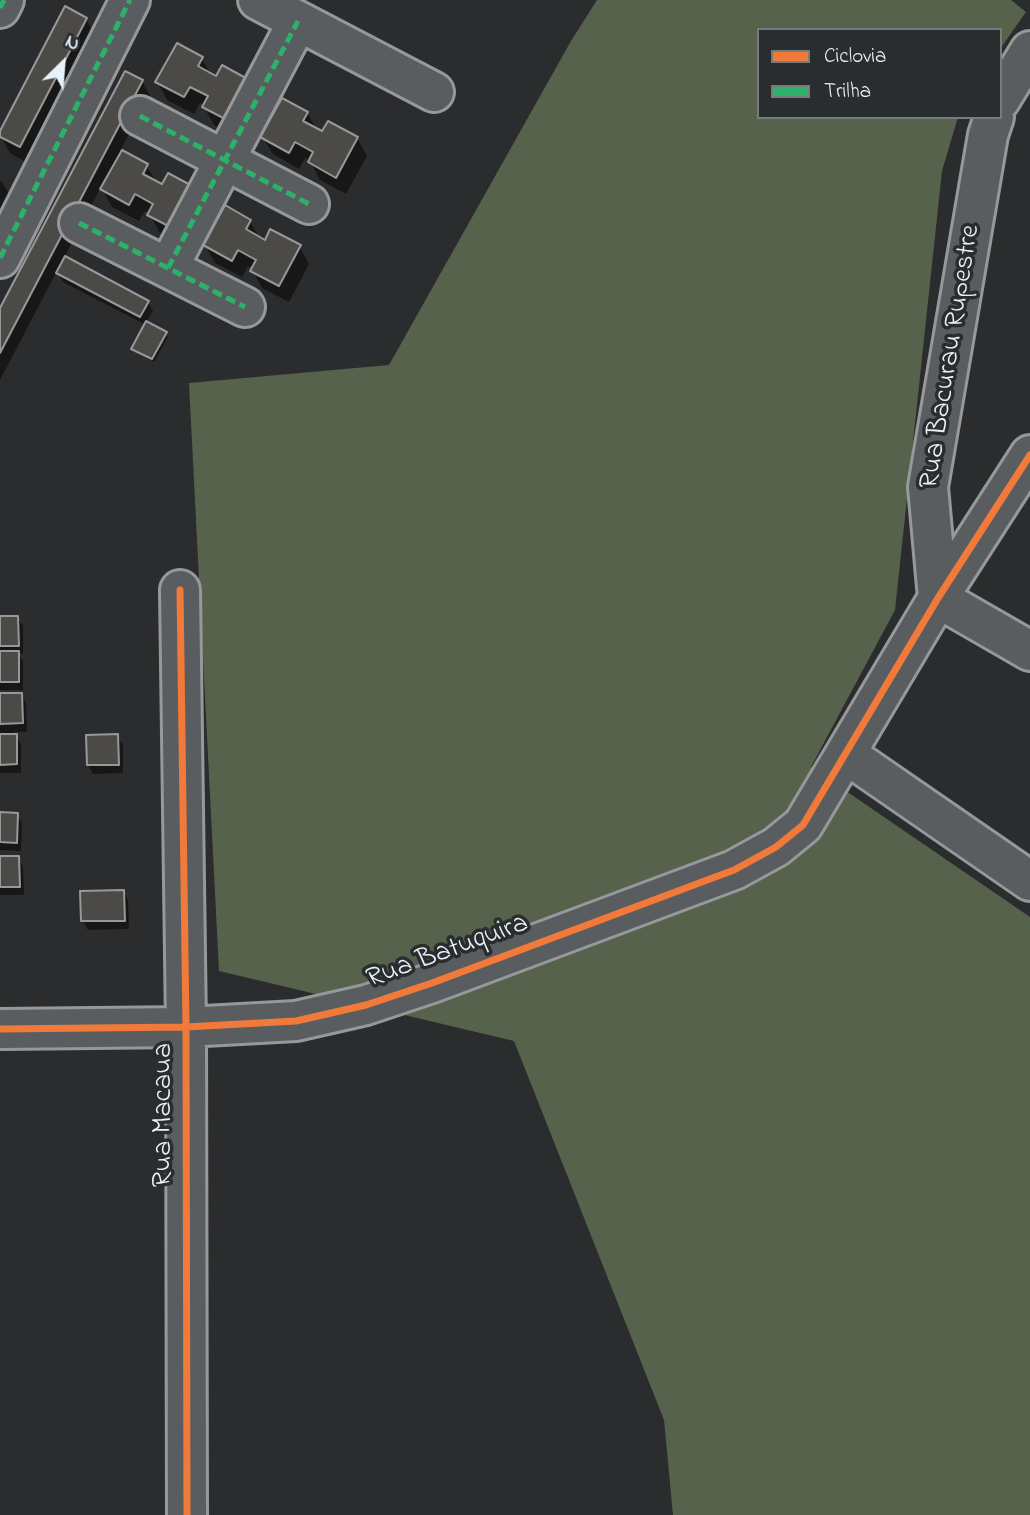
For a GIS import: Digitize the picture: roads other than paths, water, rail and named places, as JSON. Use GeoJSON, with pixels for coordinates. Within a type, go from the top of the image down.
{"type":"FeatureCollection","features":[{"type":"Feature","properties":{"kind":"street"},"geometry":{"type":"LineString","coordinates":[[0,8],[4,0]]}},
{"type":"Feature","properties":{"kind":"street"},"geometry":{"type":"LineString","coordinates":[[0,258],[130,0]]}},
{"type":"Feature","properties":{"kind":"street"},"geometry":{"type":"LineString","coordinates":[[258,0],[434,92]]}},
{"type":"Feature","properties":{"kind":"street"},"geometry":{"type":"LineString","coordinates":[[168,268],[298,21]]}},
{"type":"Feature","properties":{"kind":"street"},"geometry":{"type":"LineString","coordinates":[[1002,97],[1030,51]]}},
{"type":"Feature","properties":{"kind":"street"},"geometry":{"type":"LineString","coordinates":[[140,116],[309,204]]}},
{"type":"Feature","properties":{"kind":"street","name":"Rua Bacurau Rupestre"},"geometry":{"type":"LineString","coordinates":[[938,598],[928,487],[988,135],[993,119]]}},
{"type":"Feature","properties":{"kind":"street"},"geometry":{"type":"LineString","coordinates":[[79,223],[245,307]]}},
{"type":"Feature","properties":{"kind":"street","name":"Rua Batuquira"},"geometry":{"type":"LineString","coordinates":[[0,1029],[186,1027],[296,1021],[366,1005],[734,870],[776,847],[803,825],[938,598],[1030,455]]}},
{"type":"Feature","properties":{"kind":"street","name":"Rua Macaua"},"geometry":{"type":"LineString","coordinates":[[180,590],[186,1027],[187,1515]]}},
{"type":"Feature","properties":{"kind":"street"},"geometry":{"type":"LineString","coordinates":[[938,598],[1030,651]]}},
{"type":"Feature","properties":{"kind":"street"},"geometry":{"type":"LineString","coordinates":[[846,754],[1030,881]]}}]}
